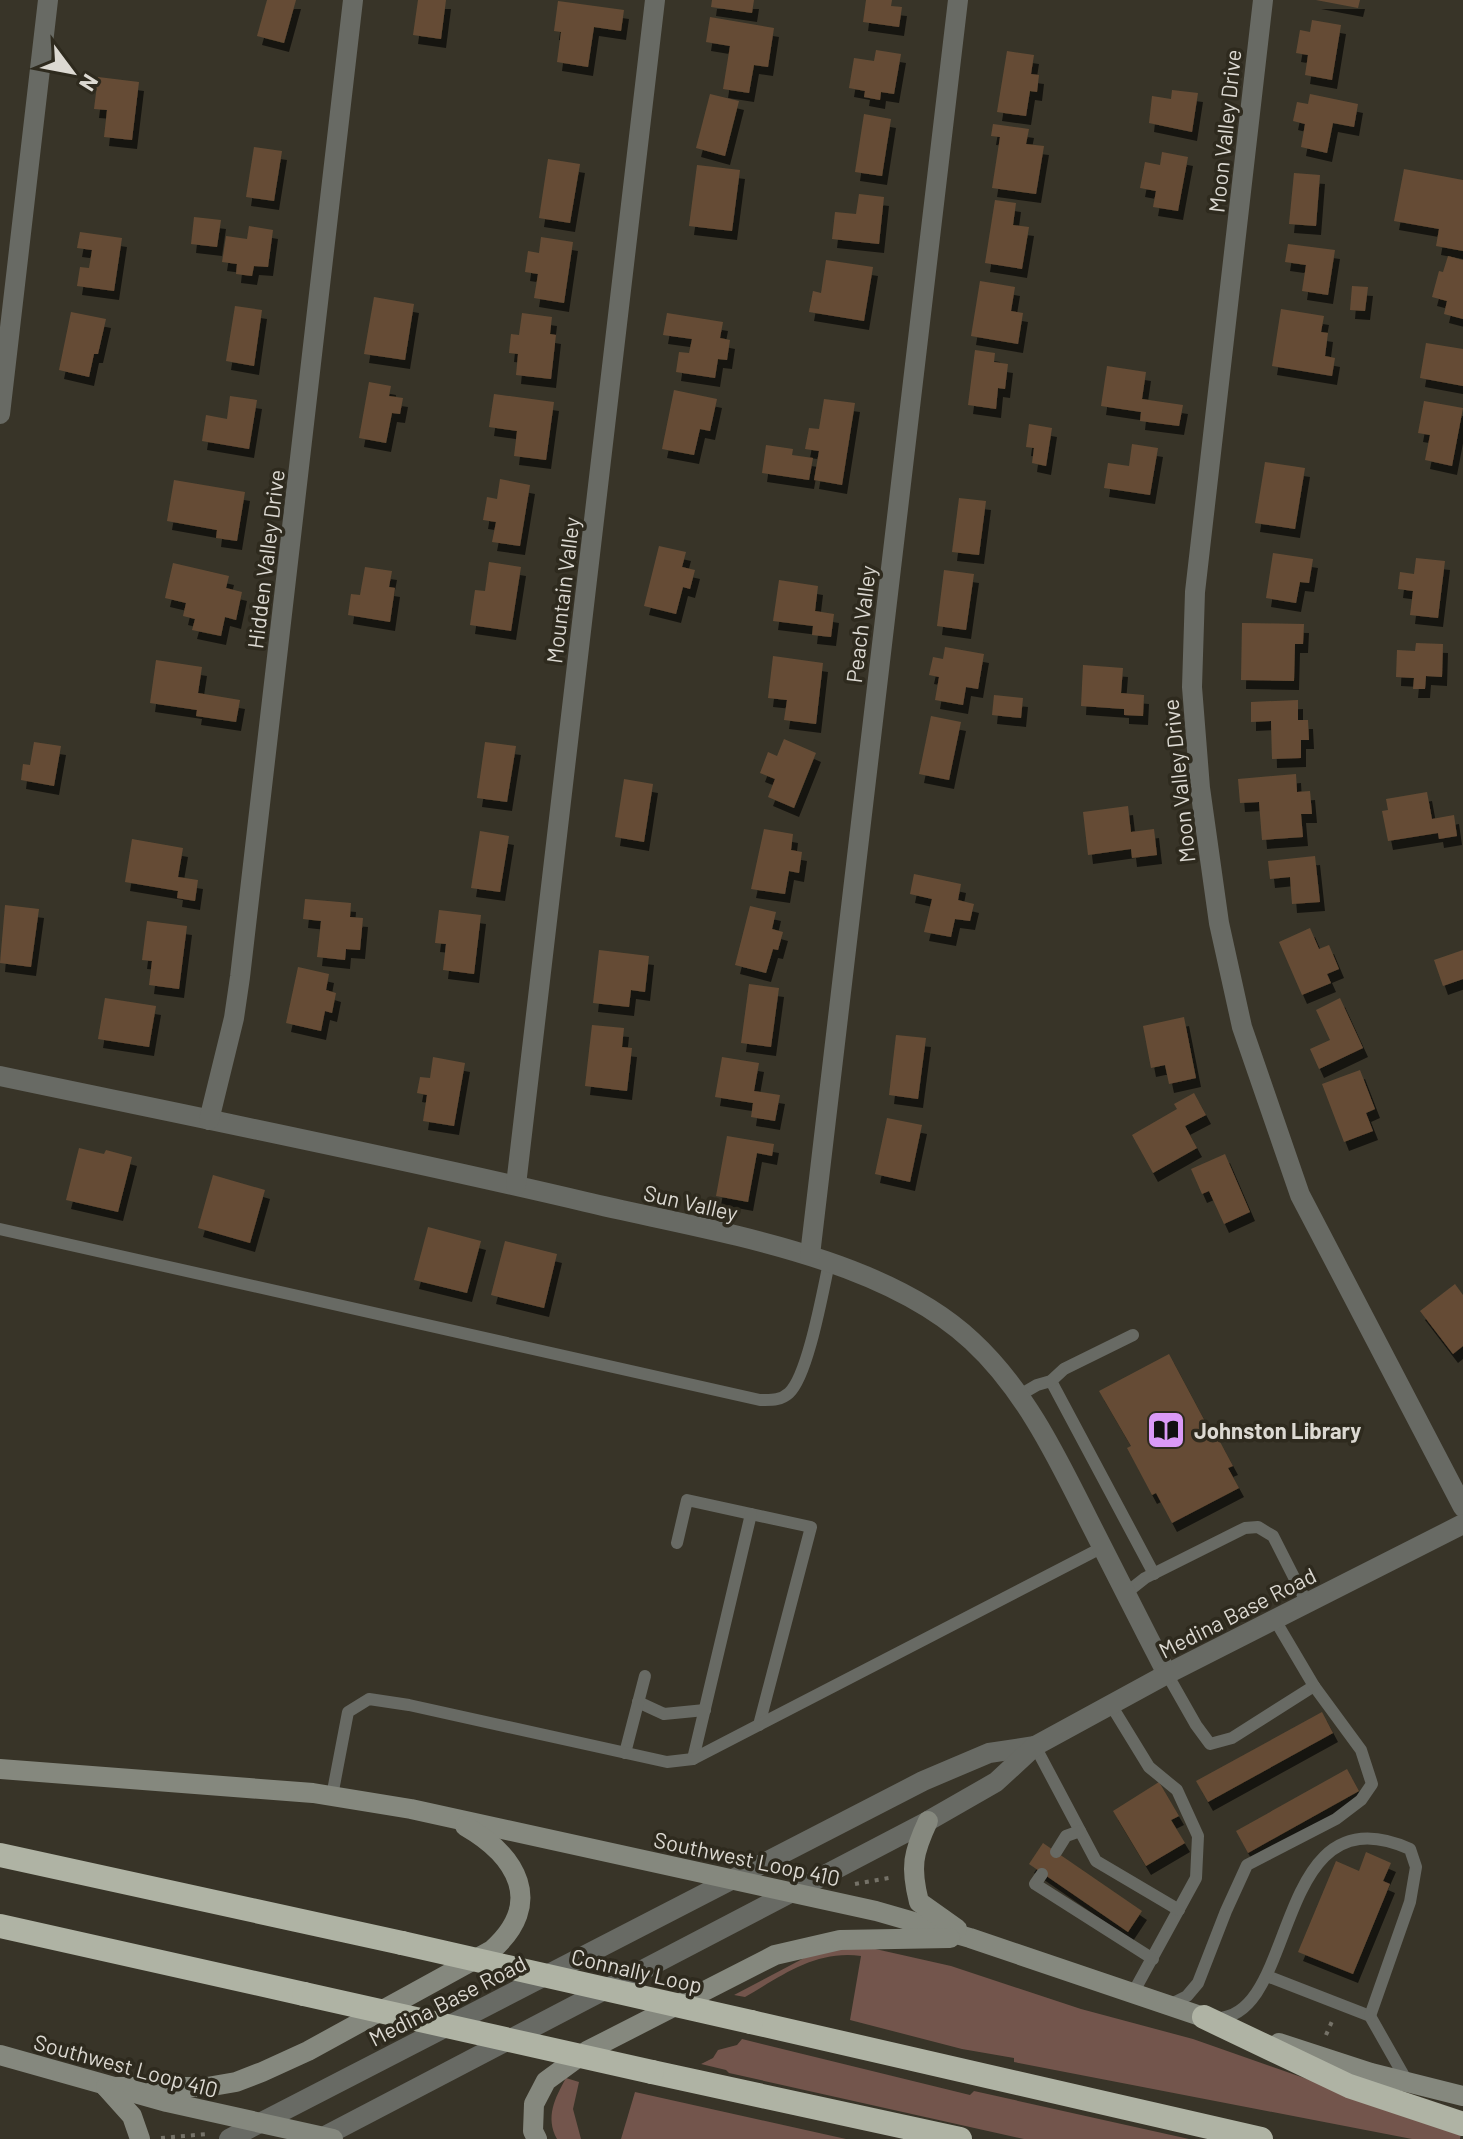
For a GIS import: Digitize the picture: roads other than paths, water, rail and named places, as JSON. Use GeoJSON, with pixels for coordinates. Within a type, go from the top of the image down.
{"type":"FeatureCollection","features":[{"type":"Feature","properties":{"kind":"highway","name":"Connally Loop"},"geometry":{"type":"LineString","coordinates":[[0,1855],[402,1943],[1261,2139]]}},
{"type":"Feature","properties":{"kind":"highway"},"geometry":{"type":"LineString","coordinates":[[0,1926],[960,2139]]}},
{"type":"Feature","properties":{"kind":"highway"},"geometry":{"type":"LineString","coordinates":[[1204,2017],[1349,2086],[1463,2124]]}},
{"type":"Feature","properties":{"kind":"main road","name":"Southwest Loop 410"},"geometry":{"type":"LineString","coordinates":[[0,1769],[332,1796],[445,1816],[792,1892],[876,1911],[970,1938],[1311,2054],[1463,2096]]}},
{"type":"Feature","properties":{"kind":"main road"},"geometry":{"type":"LineString","coordinates":[[106,2087],[207,2087],[248,2077],[308,2051],[492,1950],[516,1918],[521,1894],[517,1876],[496,1848],[469,1828],[445,1816]]}},
{"type":"Feature","properties":{"kind":"main road"},"geometry":{"type":"LineString","coordinates":[[928,1821],[916,1848],[912,1874],[919,1902],[970,1938]]}},
{"type":"Feature","properties":{"kind":"main road"},"geometry":{"type":"LineString","coordinates":[[537,2139],[533,2131],[534,2104],[546,2081],[587,2051],[775,1955],[840,1940],[970,1938]]}},
{"type":"Feature","properties":{"kind":"main road","name":"Southwest Loop 410"},"geometry":{"type":"LineString","coordinates":[[0,2055],[106,2087],[325,2138]]}},
{"type":"Feature","properties":{"kind":"main road"},"geometry":{"type":"LineString","coordinates":[[106,2087],[132,2116],[140,2139]]}},
{"type":"Feature","properties":{"kind":"street"},"geometry":{"type":"LineString","coordinates":[[0,414],[48,0]]}},
{"type":"Feature","properties":{"kind":"street","name":"Hidden Valley Drive"},"geometry":{"type":"LineString","coordinates":[[209,1120],[234,1018],[240,977],[353,0]]}},
{"type":"Feature","properties":{"kind":"street","name":"Mountain Valley"},"geometry":{"type":"LineString","coordinates":[[516,1185],[655,0]]}},
{"type":"Feature","properties":{"kind":"street","name":"Peach Valley"},"geometry":{"type":"LineString","coordinates":[[810,1255],[958,0]]}},
{"type":"Feature","properties":{"kind":"street","name":"Moon Valley Drive"},"geometry":{"type":"LineString","coordinates":[[1263,0],[1195,592],[1192,687],[1200,788],[1219,923],[1242,1027],[1300,1195],[1463,1507]]}},
{"type":"Feature","properties":{"kind":"street","name":"Sun Valley"},"geometry":{"type":"LineString","coordinates":[[0,1076],[516,1185],[810,1255],[903,1292],[973,1342],[1040,1426],[1167,1674]]}},
{"type":"Feature","properties":{"kind":"street","name":"Medina Base Road"},"geometry":{"type":"LineString","coordinates":[[325,2138],[928,1821],[996,1782],[1035,1746],[1167,1674],[1463,1524]]}},
{"type":"Feature","properties":{"kind":"street","name":"Medina Base Road"},"geometry":{"type":"LineString","coordinates":[[222,2136],[261,2124],[923,1781],[989,1753],[1035,1746]]}},
{"type":"Feature","properties":{"kind":"lane"},"geometry":{"type":"LineString","coordinates":[[0,1229],[760,1400],[779,1399],[792,1391],[805,1364],[829,1263]]}},
{"type":"Feature","properties":{"kind":"lane"},"geometry":{"type":"LineString","coordinates":[[1018,1396],[1133,1335]]}},
{"type":"Feature","properties":{"kind":"lane"},"geometry":{"type":"LineString","coordinates":[[1051,1381],[1154,1574]]}},
{"type":"Feature","properties":{"kind":"lane"},"geometry":{"type":"LineString","coordinates":[[677,1543],[687,1500],[811,1527],[759,1725]]}},
{"type":"Feature","properties":{"kind":"lane"},"geometry":{"type":"LineString","coordinates":[[693,1759],[751,1514]]}},
{"type":"Feature","properties":{"kind":"lane"},"geometry":{"type":"LineString","coordinates":[[1126,1593],[1154,1574],[1245,1528],[1258,1527],[1273,1536],[1307,1603]]}},
{"type":"Feature","properties":{"kind":"lane"},"geometry":{"type":"LineString","coordinates":[[332,1796],[348,1712],[369,1699],[409,1705],[667,1762],[693,1759],[1103,1547]]}},
{"type":"Feature","properties":{"kind":"lane"},"geometry":{"type":"LineString","coordinates":[[1169,2005],[1187,1996],[1198,1983],[1247,1865],[1336,1819],[1361,1800],[1372,1784],[1361,1750],[1314,1686],[1275,1620]]}},
{"type":"Feature","properties":{"kind":"lane"},"geometry":{"type":"LineString","coordinates":[[1167,1674],[1210,1744],[1232,1738],[1314,1686]]}},
{"type":"Feature","properties":{"kind":"lane"},"geometry":{"type":"LineString","coordinates":[[625,1753],[645,1676]]}},
{"type":"Feature","properties":{"kind":"lane"},"geometry":{"type":"LineString","coordinates":[[638,1702],[664,1714],[705,1710]]}},
{"type":"Feature","properties":{"kind":"lane"},"geometry":{"type":"LineString","coordinates":[[1111,1705],[1149,1767],[1177,1790],[1198,1836],[1196,1878],[1133,1993]]}},
{"type":"Feature","properties":{"kind":"lane"},"geometry":{"type":"LineString","coordinates":[[1035,1746],[1096,1861],[1179,1910]]}},
{"type":"Feature","properties":{"kind":"lane"},"geometry":{"type":"LineString","coordinates":[[1056,1852],[1066,1836],[1080,1831]]}},
{"type":"Feature","properties":{"kind":"lane"},"geometry":{"type":"LineString","coordinates":[[1204,2017],[1227,2018],[1240,2013],[1254,1999],[1267,1976],[1297,1895],[1317,1866],[1334,1849],[1354,1841],[1390,1840],[1410,1849],[1416,1867],[1410,1902],[1370,2016]]}},
{"type":"Feature","properties":{"kind":"lane"},"geometry":{"type":"LineString","coordinates":[[1042,1874],[1035,1884],[1153,1959]]}},
{"type":"Feature","properties":{"kind":"lane"},"geometry":{"type":"LineString","coordinates":[[1267,1976],[1370,2016],[1408,2083]]}},
{"type":"Feature","properties":{"kind":"place","name":"Johnston Library"},"geometry":{"type":"Point","coordinates":[1166,1430]}}]}
